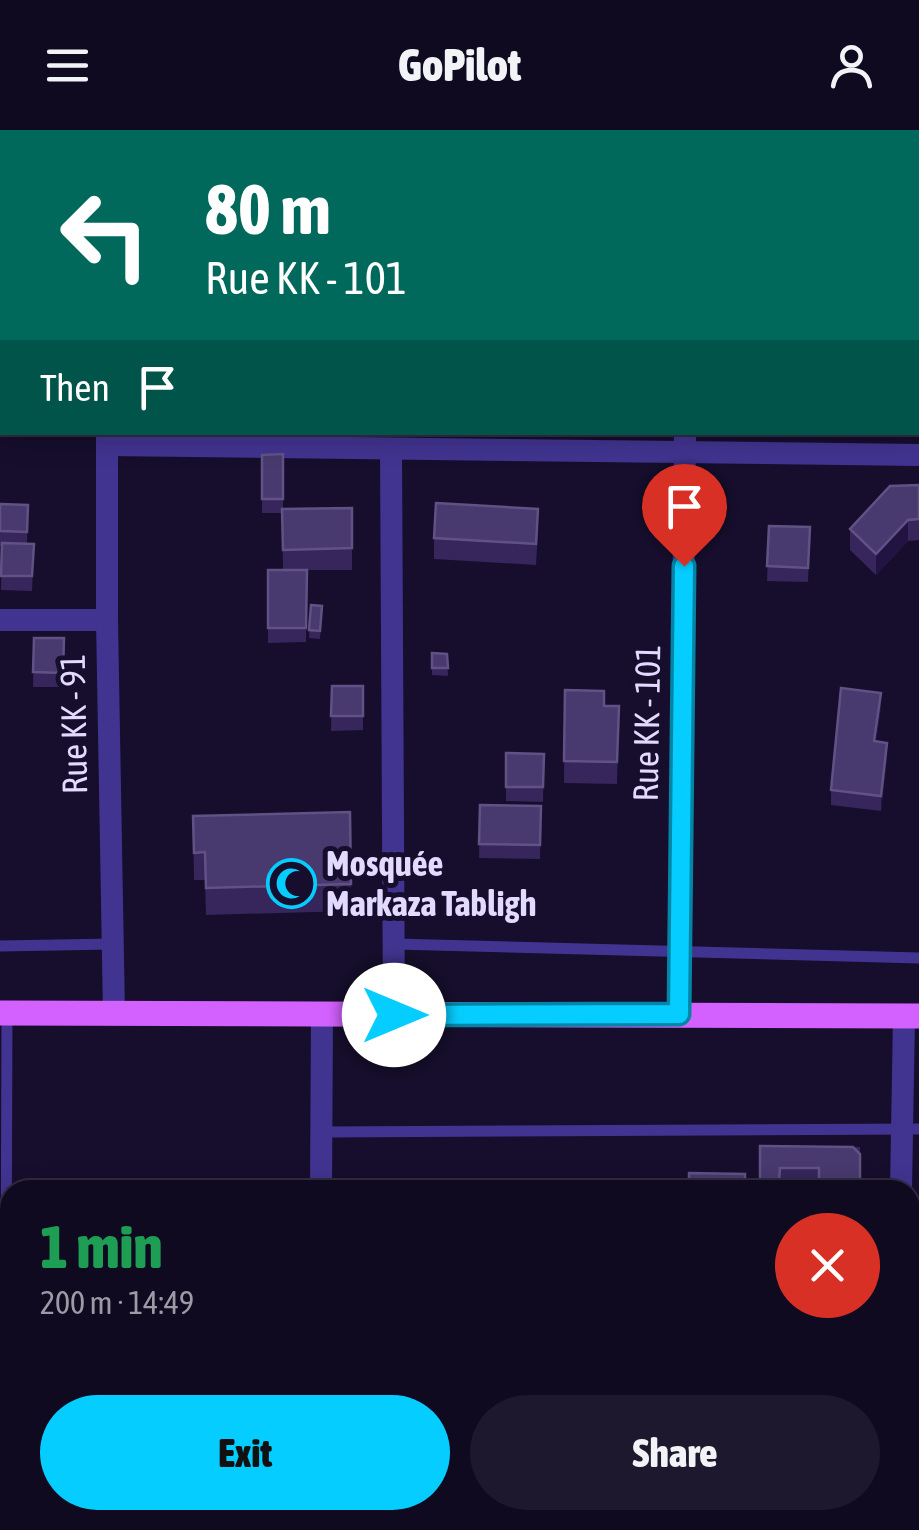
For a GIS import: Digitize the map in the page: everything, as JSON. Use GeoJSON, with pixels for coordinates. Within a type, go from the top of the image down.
{"type":"FeatureCollection","features":[{"type":"Feature","properties":{"kind":"main road"},"geometry":{"type":"LineString","coordinates":[[4,1013],[912,1016]]}},
{"type":"Feature","properties":{"kind":"street"},"geometry":{"type":"LineString","coordinates":[[107,439],[392,450],[685,442],[919,455]]}},
{"type":"Feature","properties":{"kind":"street","name":"Rue KK - 91"},"geometry":{"type":"LineString","coordinates":[[107,439],[114,1014]]}},
{"type":"Feature","properties":{"kind":"street","name":"Rue KK - 101"},"geometry":{"type":"LineString","coordinates":[[679,1014],[685,442]]}},
{"type":"Feature","properties":{"kind":"street"},"geometry":{"type":"LineString","coordinates":[[392,450],[394,1015]]}},
{"type":"Feature","properties":{"kind":"street"},"geometry":{"type":"LineString","coordinates":[[0,620],[107,620]]}},
{"type":"Feature","properties":{"kind":"street"},"geometry":{"type":"LineString","coordinates":[[322,1015],[322,1180]]}},
{"type":"Feature","properties":{"kind":"street"},"geometry":{"type":"LineString","coordinates":[[903,1180],[911,1129],[912,1016]]}},
{"type":"Feature","properties":{"kind":"lane"},"geometry":{"type":"LineString","coordinates":[[0,946],[113,944]]}},
{"type":"Feature","properties":{"kind":"lane"},"geometry":{"type":"LineString","coordinates":[[395,944],[919,958]]}},
{"type":"Feature","properties":{"kind":"lane"},"geometry":{"type":"LineString","coordinates":[[4,1013],[5,1180]]}},
{"type":"Feature","properties":{"kind":"lane"},"geometry":{"type":"LineString","coordinates":[[322,1132],[911,1129]]}},
{"type":"Feature","properties":{"kind":"building"},"geometry":{"type":"Polygon","coordinates":[[[283,454],[283,499],[262,499],[262,455],[283,454]]]}},
{"type":"Feature","properties":{"kind":"building"},"geometry":{"type":"Polygon","coordinates":[[[919,485],[919,519],[908,520],[876,554],[850,529],[890,486],[919,485]]]}},
{"type":"Feature","properties":{"kind":"building"},"geometry":{"type":"Polygon","coordinates":[[[436,503],[538,509],[536,544],[434,538],[436,503]]]}},
{"type":"Feature","properties":{"kind":"building"},"geometry":{"type":"Polygon","coordinates":[[[0,504],[28,505],[27,532],[0,531],[0,504]]]}},
{"type":"Feature","properties":{"kind":"building"},"geometry":{"type":"Polygon","coordinates":[[[352,508],[352,548],[283,550],[282,509],[352,508]]]}},
{"type":"Feature","properties":{"kind":"building"},"geometry":{"type":"Polygon","coordinates":[[[769,526],[810,527],[808,568],[767,566],[769,526]]]}},
{"type":"Feature","properties":{"kind":"building"},"geometry":{"type":"Polygon","coordinates":[[[2,543],[34,544],[32,576],[1,576],[2,543]]]}},
{"type":"Feature","properties":{"kind":"building"},"geometry":{"type":"Polygon","coordinates":[[[268,570],[307,570],[306,628],[268,628],[268,570]]]}},
{"type":"Feature","properties":{"kind":"building"},"geometry":{"type":"Polygon","coordinates":[[[311,605],[322,606],[320,631],[309,630],[311,605]]]}},
{"type":"Feature","properties":{"kind":"building"},"geometry":{"type":"Polygon","coordinates":[[[34,638],[64,638],[63,673],[33,672],[34,638]]]}},
{"type":"Feature","properties":{"kind":"building"},"geometry":{"type":"Polygon","coordinates":[[[432,653],[447,654],[448,668],[432,668],[432,653]]]}},
{"type":"Feature","properties":{"kind":"building"},"geometry":{"type":"Polygon","coordinates":[[[332,686],[363,686],[363,716],[331,716],[332,686]]]}},
{"type":"Feature","properties":{"kind":"building"},"geometry":{"type":"Polygon","coordinates":[[[841,688],[881,693],[874,741],[887,743],[881,796],[831,790],[841,688]]]}},
{"type":"Feature","properties":{"kind":"building"},"geometry":{"type":"Polygon","coordinates":[[[565,690],[604,691],[604,706],[619,706],[617,762],[564,761],[565,690]]]}},
{"type":"Feature","properties":{"kind":"building"},"geometry":{"type":"Polygon","coordinates":[[[506,753],[544,754],[543,787],[506,787],[506,753]]]}},
{"type":"Feature","properties":{"kind":"building"},"geometry":{"type":"Polygon","coordinates":[[[480,805],[541,806],[540,845],[479,844],[480,805]]]}},
{"type":"Feature","properties":{"kind":"building"},"geometry":{"type":"Polygon","coordinates":[[[350,812],[351,884],[206,888],[205,852],[194,853],[193,816],[350,812]]]}},
{"type":"Feature","properties":{"kind":"building"},"geometry":{"type":"Polygon","coordinates":[[[760,1146],[853,1147],[860,1154],[860,1180],[819,1180],[819,1168],[780,1168],[779,1180],[760,1180],[760,1146]]]}},
{"type":"Feature","properties":{"kind":"building"},"geometry":{"type":"Polygon","coordinates":[[[689,1173],[745,1174],[745,1180],[689,1180],[689,1173]]]}},
{"type":"Feature","properties":{"kind":"place","name":"Mosquée Markaza Tabligh"},"geometry":{"type":"Point","coordinates":[291,884]}},
{"type":"Feature","properties":{"kind":"route"},"geometry":{"type":"LineString","coordinates":[[394,1015],[679,1014],[684,566]]}}]}
